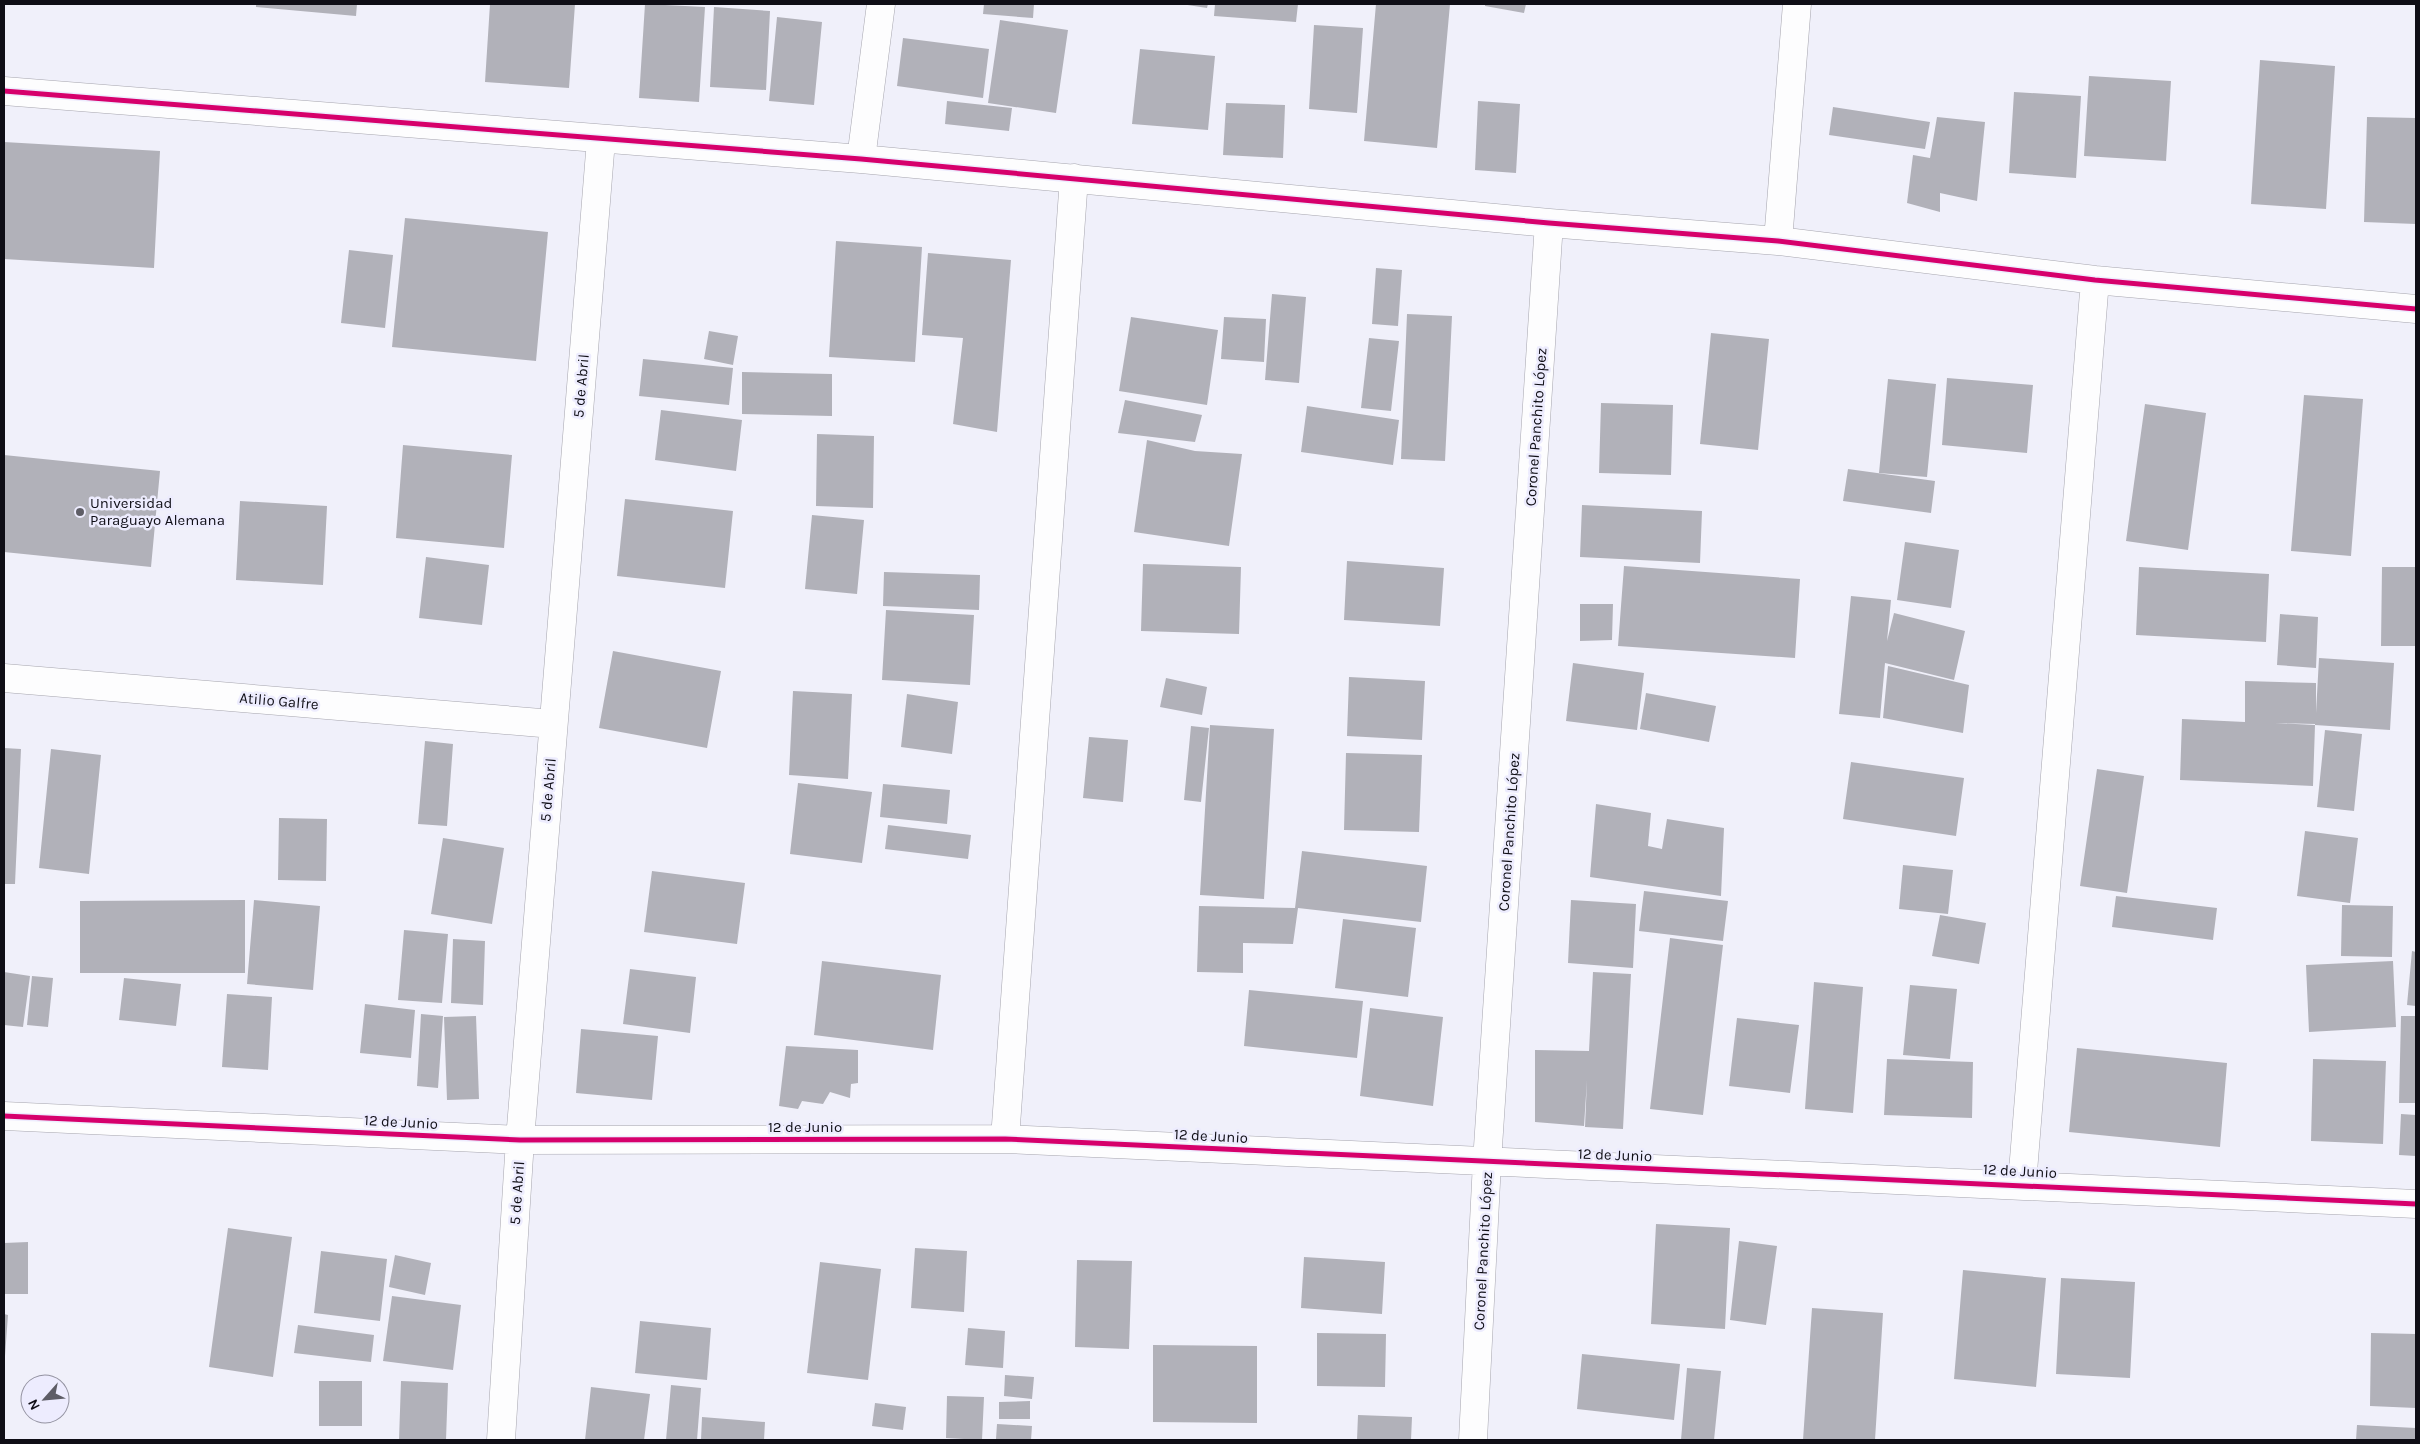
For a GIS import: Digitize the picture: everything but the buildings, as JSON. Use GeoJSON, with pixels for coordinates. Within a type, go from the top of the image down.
{"type":"FeatureCollection","features":[{"type":"Feature","properties":{"kind":"street"},"geometry":{"type":"LineString","coordinates":[[861,159],[881,4]]}},
{"type":"Feature","properties":{"kind":"street"},"geometry":{"type":"LineString","coordinates":[[1778,241],[1797,4]]}},
{"type":"Feature","properties":{"kind":"street"},"geometry":{"type":"LineString","coordinates":[[4,91],[601,140],[861,159],[1549,223],[1778,241],[2095,280],[2416,309]]}},
{"type":"Feature","properties":{"kind":"street","name":"5 de Abril"},"geometry":{"type":"LineString","coordinates":[[501,1440],[520,1140],[601,140]]}},
{"type":"Feature","properties":{"kind":"street"},"geometry":{"type":"LineString","coordinates":[[1005,1139],[1074,178]]}},
{"type":"Feature","properties":{"kind":"street","name":"Coronel Panchito López"},"geometry":{"type":"LineString","coordinates":[[1474,1440],[1487,1162],[1549,223]]}},
{"type":"Feature","properties":{"kind":"street"},"geometry":{"type":"LineString","coordinates":[[2022,1184],[2095,280]]}},
{"type":"Feature","properties":{"kind":"street","name":"Atilio Galfre"},"geometry":{"type":"LineString","coordinates":[[4,678],[553,724]]}},
{"type":"Feature","properties":{"kind":"street","name":"12 de Junio"},"geometry":{"type":"LineString","coordinates":[[4,1116],[520,1140],[1005,1139],[1487,1162],[2022,1184],[2416,1204]]}},
{"type":"Feature","properties":{"kind":"cycle path"},"geometry":{"type":"LineString","coordinates":[[4,91],[861,159],[1549,223],[1778,241],[2095,280],[2416,309]]}},
{"type":"Feature","properties":{"kind":"cycle path"},"geometry":{"type":"LineString","coordinates":[[4,1116],[520,1140],[1005,1139],[2416,1204]]}},
{"type":"Feature","properties":{"kind":"place","name":"Universidad Paraguayo Alemana"},"geometry":{"type":"Point","coordinates":[80,512]}}]}
